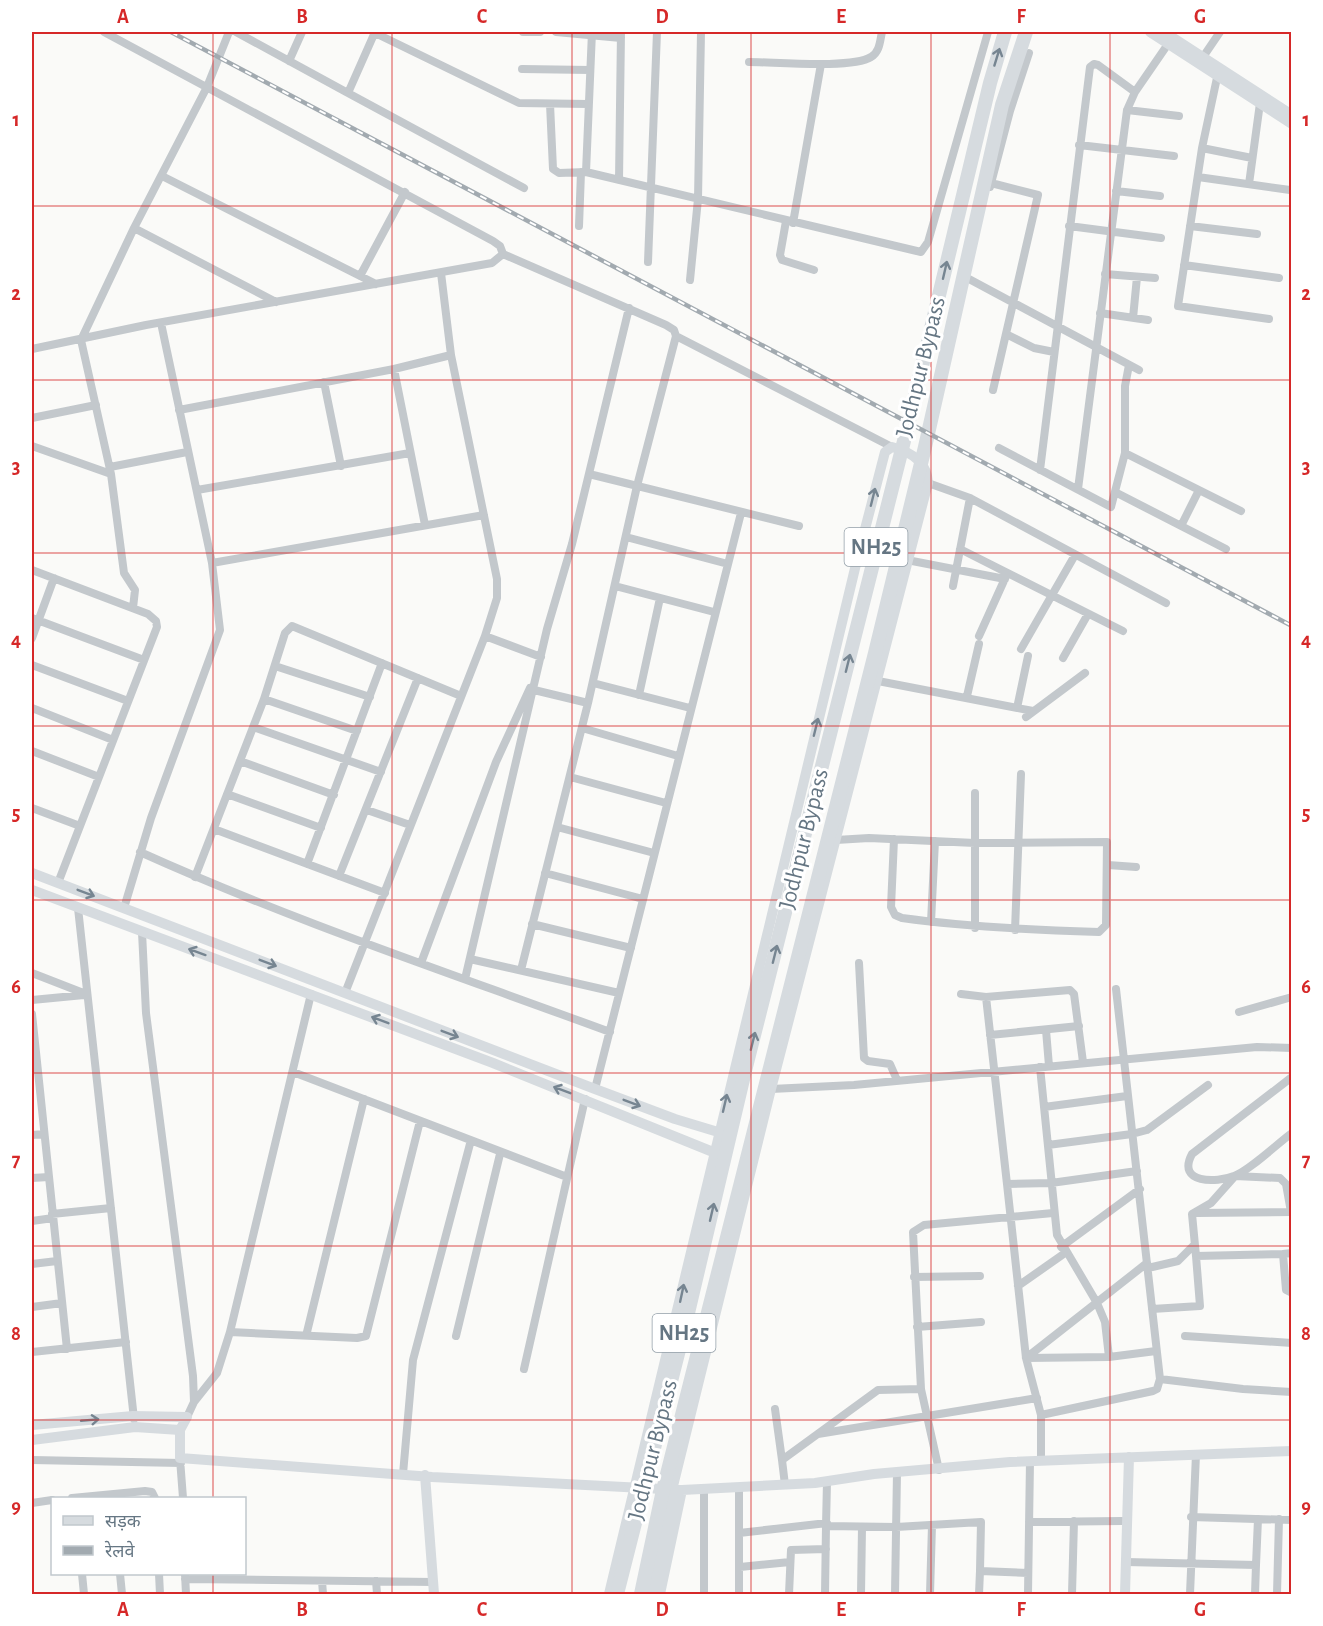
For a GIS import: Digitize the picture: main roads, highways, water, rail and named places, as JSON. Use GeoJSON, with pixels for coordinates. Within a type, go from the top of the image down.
{"type":"FeatureCollection","features":[{"type":"Feature","properties":{"kind":"highway","name":"Jodhpur Bypass"},"geometry":{"type":"LineString","coordinates":[[617,1594],[638,1488],[684,1330],[761,1011],[905,437],[990,83],[1005,32]]}},
{"type":"Feature","properties":{"kind":"highway"},"geometry":{"type":"LineString","coordinates":[[641,1594],[672,1490],[781,1018],[919,470],[1002,105],[1026,32]]}},
{"type":"Feature","properties":{"kind":"railway"},"geometry":{"type":"LineString","coordinates":[[171,32],[1292,626]]}}]}
